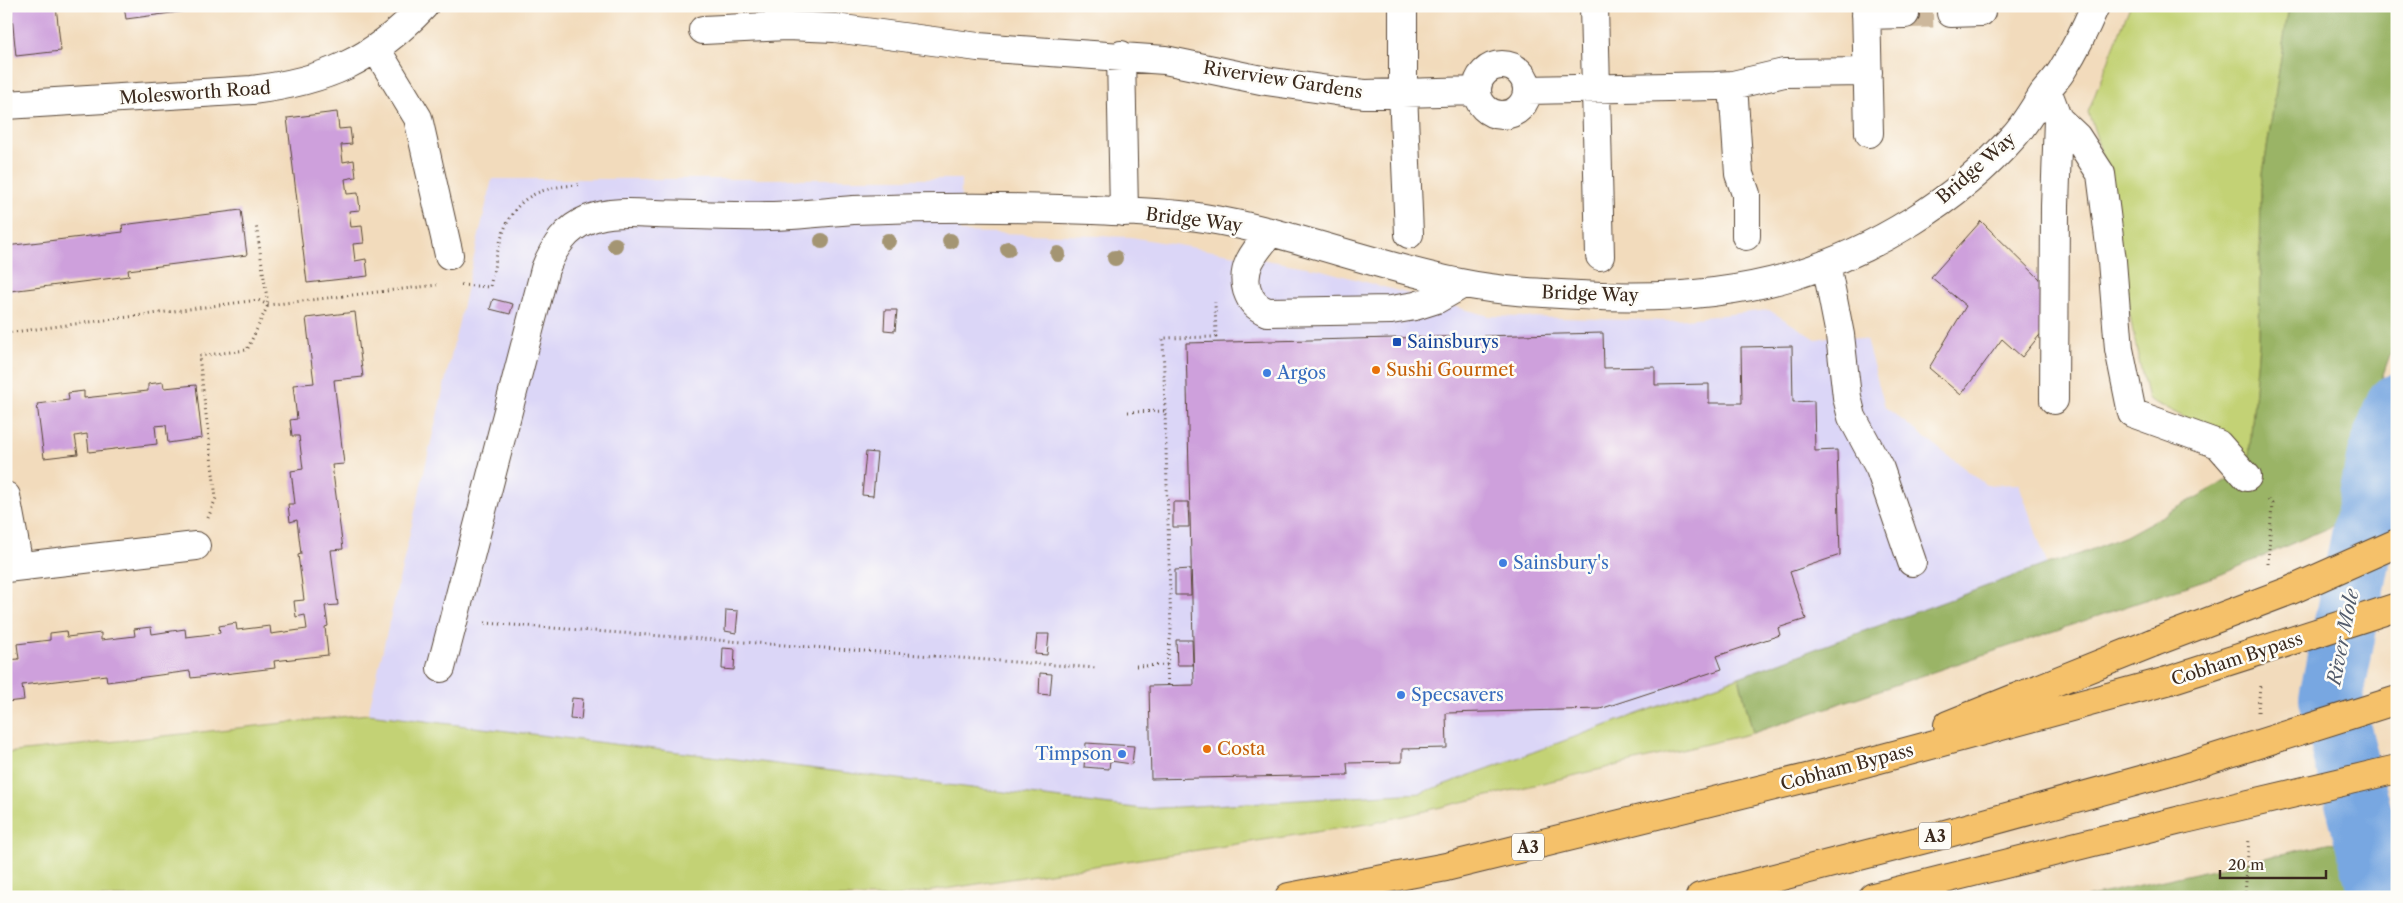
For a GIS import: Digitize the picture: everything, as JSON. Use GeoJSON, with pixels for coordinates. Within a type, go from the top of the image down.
{"type":"FeatureCollection","features":[{"type":"Feature","properties":{"kind":"highway"},"geometry":{"type":"LineString","coordinates":[[1835,771],[2152,643],[2289,591],[2397,543]]}},
{"type":"Feature","properties":{"kind":"highway","name":"Cobham Bypass"},"geometry":{"type":"LineString","coordinates":[[1289,897],[1446,867],[1835,771],[2167,681],[2397,606]]}},
{"type":"Feature","properties":{"kind":"highway","name":"A3"},"geometry":{"type":"LineString","coordinates":[[1700,897],[1945,834],[2170,772],[2397,700]]}},
{"type":"Feature","properties":{"kind":"highway"},"geometry":{"type":"LineString","coordinates":[[1873,897],[2181,820],[2397,769]]}},
{"type":"Feature","properties":{"kind":"street","name":"Molesworth Road"},"geometry":{"type":"LineString","coordinates":[[6,105],[252,90],[286,86],[341,68],[376,49],[424,6]]}},
{"type":"Feature","properties":{"kind":"street"},"geometry":{"type":"LineString","coordinates":[[1403,6],[1403,92],[1409,234]]}},
{"type":"Feature","properties":{"kind":"street"},"geometry":{"type":"LineString","coordinates":[[1594,6],[1600,256]]}},
{"type":"Feature","properties":{"kind":"street"},"geometry":{"type":"LineString","coordinates":[[1950,13],[1981,12],[1981,6]]}},
{"type":"Feature","properties":{"kind":"street","name":"Bridge Way"},"geometry":{"type":"LineString","coordinates":[[441,668],[545,269],[552,251],[575,226],[590,219],[624,213],[769,216],[855,210],[976,208],[1124,212],[1198,217],[1271,232],[1412,272],[1463,284],[1549,294],[1639,296],[1724,289],[1758,284],[1791,276],[1826,264],[1879,240],[1919,216],[1955,190],[1987,163],[2016,134],[2046,90],[2062,72],[2095,6]]}},
{"type":"Feature","properties":{"kind":"street"},"geometry":{"type":"LineString","coordinates":[[1869,133],[1866,11],[1905,14]]}},
{"type":"Feature","properties":{"kind":"street","name":"Riverview Gardens"},"geometry":{"type":"LineString","coordinates":[[703,30],[787,16],[835,28],[978,47],[1121,55],[1165,60],[1266,81],[1336,91],[1365,94],[1476,91],[1483,107],[1490,113],[1507,115],[1522,106],[1528,90],[1733,85],[1784,74],[1868,72]]}},
{"type":"Feature","properties":{"kind":"street"},"geometry":{"type":"LineString","coordinates":[[376,49],[418,118],[449,255]]}},
{"type":"Feature","properties":{"kind":"street"},"geometry":{"type":"LineString","coordinates":[[1121,55],[1124,212]]}},
{"type":"Feature","properties":{"kind":"street"},"geometry":{"type":"LineString","coordinates":[[1733,85],[1739,174],[1746,194],[1746,236]]}},
{"type":"Feature","properties":{"kind":"street"},"geometry":{"type":"LineString","coordinates":[[2046,90],[2058,119],[2077,137],[2101,174],[2112,261],[2119,349],[2132,413],[2218,444],[2247,477]]}},
{"type":"Feature","properties":{"kind":"street"},"geometry":{"type":"LineString","coordinates":[[2054,400],[2054,206],[2058,119]]}},
{"type":"Feature","properties":{"kind":"street"},"geometry":{"type":"LineString","coordinates":[[1271,232],[1254,252],[1245,272],[1245,281],[1251,300],[1257,308],[1267,312],[1391,310],[1414,306],[1437,298],[1463,284]]}},
{"type":"Feature","properties":{"kind":"street"},"geometry":{"type":"LineString","coordinates":[[1826,264],[1840,335],[1847,397],[1852,417],[1880,469],[1912,562]]}},
{"type":"Feature","properties":{"kind":"street"},"geometry":{"type":"LineString","coordinates":[[6,496],[13,567],[196,546]]}},
{"type":"Feature","properties":{"kind":"path"},"geometry":{"type":"LineString","coordinates":[[454,283],[490,287],[506,223],[519,203],[544,190],[571,185],[590,185]]}},
{"type":"Feature","properties":{"kind":"path"},"geometry":{"type":"LineString","coordinates":[[196,546],[216,498],[199,356],[247,350],[268,305],[256,224]]}},
{"type":"Feature","properties":{"kind":"path"},"geometry":{"type":"LineString","coordinates":[[6,333],[258,300],[268,305],[444,284]]}},
{"type":"Feature","properties":{"kind":"path"},"geometry":{"type":"LineString","coordinates":[[1168,686],[1167,665],[1171,632],[1163,338],[1216,337],[1215,301]]}},
{"type":"Feature","properties":{"kind":"path"},"geometry":{"type":"LineString","coordinates":[[1128,412],[1165,411]]}},
{"type":"Feature","properties":{"kind":"path"},"geometry":{"type":"LineString","coordinates":[[453,620],[1096,668]]}},
{"type":"Feature","properties":{"kind":"path"},"geometry":{"type":"LineString","coordinates":[[1136,666],[1167,665]]}},
{"type":"Feature","properties":{"kind":"shaded area"},"geometry":{"type":"Polygon","coordinates":[[[492,179],[961,179],[960,232],[1131,237],[1318,269],[1489,316],[1667,321],[1769,310],[1816,339],[1840,335],[1866,340],[1885,407],[1986,485],[2019,484],[2047,564],[1421,793],[1143,809],[368,714],[492,179]]]}},
{"type":"Feature","properties":{"kind":"green space"},"geometry":{"type":"Polygon","coordinates":[[[2130,6],[2289,6],[2261,187],[2259,343],[2248,468],[2221,436],[2148,399],[2131,321],[2103,161],[2088,112],[2130,6]]]}},
{"type":"Feature","properties":{"kind":"green space"},"geometry":{"type":"Polygon","coordinates":[[[2289,6],[2397,6],[2397,335],[2369,414],[2339,523],[2222,574],[1753,733],[1739,677],[2126,536],[2248,469],[2259,343],[2261,187],[2289,6]]]}},
{"type":"Feature","properties":{"kind":"green space"},"geometry":{"type":"Polygon","coordinates":[[[1739,677],[1753,733],[1374,823],[893,897],[6,897],[6,753],[368,714],[1143,809],[1421,793],[1739,677]]]}},
{"type":"Feature","properties":{"kind":"green space"},"geometry":{"type":"Polygon","coordinates":[[[2397,817],[2397,876],[2384,820],[2397,817]]]}},
{"type":"Feature","properties":{"kind":"green space"},"geometry":{"type":"Polygon","coordinates":[[[2351,839],[2363,897],[2086,897],[2351,839]]]}},
{"type":"Feature","properties":{"kind":"building"},"geometry":{"type":"Polygon","coordinates":[[[11,6],[56,6],[61,51],[16,56],[11,6]]]}},
{"type":"Feature","properties":{"kind":"building"},"geometry":{"type":"Polygon","coordinates":[[[124,6],[217,6],[217,7],[126,19],[124,6]]]}},
{"type":"Feature","properties":{"kind":"building"},"geometry":{"type":"Polygon","coordinates":[[[337,112],[339,129],[350,128],[352,144],[341,145],[343,162],[354,160],[356,177],[345,179],[347,194],[358,193],[360,210],[349,211],[351,227],[362,226],[364,243],[353,244],[355,261],[366,259],[368,276],[307,283],[287,118],[337,112]]]}},
{"type":"Feature","properties":{"kind":"building"},"geometry":{"type":"Polygon","coordinates":[[[241,210],[247,255],[128,270],[129,276],[10,291],[6,246],[123,232],[122,225],[241,210]]]}},
{"type":"Feature","properties":{"kind":"building"},"geometry":{"type":"Polygon","coordinates":[[[1981,221],[2045,284],[2047,326],[2022,357],[2002,339],[1961,395],[1929,368],[1966,306],[1931,277],[1981,221]]]}},
{"type":"Feature","properties":{"kind":"building"},"geometry":{"type":"Polygon","coordinates":[[[493,299],[513,304],[510,314],[490,309],[493,299]]]}},
{"type":"Feature","properties":{"kind":"building"},"geometry":{"type":"Polygon","coordinates":[[[885,310],[897,310],[895,331],[884,330],[885,310]]]}},
{"type":"Feature","properties":{"kind":"building"},"geometry":{"type":"Polygon","coordinates":[[[355,312],[363,377],[334,380],[344,464],[332,465],[343,549],[331,550],[338,605],[325,606],[328,626],[325,627],[328,655],[274,661],[275,668],[191,678],[190,671],[107,682],[106,675],[22,685],[24,700],[6,702],[6,660],[19,659],[17,644],[50,640],[50,633],[66,631],[67,637],[101,633],[101,640],[135,636],[134,629],[151,627],[152,634],[185,629],[186,637],[220,633],[219,626],[236,623],[237,630],[270,626],[271,634],[307,629],[305,615],[296,617],[294,601],[304,600],[298,555],[301,554],[297,520],[290,522],[288,504],[295,504],[291,471],[303,469],[299,436],[292,436],[290,420],[297,419],[293,385],[314,383],[306,318],[355,312]]]}},
{"type":"Feature","properties":{"kind":"building","name":"Sainsbury's"},"geometry":{"type":"Polygon","coordinates":[[[1603,333],[1604,368],[1655,367],[1655,385],[1709,384],[1709,403],[1742,403],[1741,347],[1792,346],[1793,402],[1814,401],[1815,451],[1837,450],[1840,555],[1790,572],[1806,619],[1778,628],[1780,635],[1717,656],[1722,669],[1600,709],[1446,713],[1447,748],[1402,749],[1402,762],[1347,763],[1348,775],[1151,779],[1149,686],[1194,685],[1186,343],[1603,333]]]}},
{"type":"Feature","properties":{"kind":"building"},"geometry":{"type":"Polygon","coordinates":[[[163,382],[164,388],[196,385],[202,438],[168,443],[166,425],[155,426],[157,444],[89,452],[87,434],[75,436],[78,454],[44,458],[37,404],[69,400],[68,393],[84,391],[84,398],[148,391],[148,384],[163,382]]]}},
{"type":"Feature","properties":{"kind":"building"},"geometry":{"type":"Polygon","coordinates":[[[866,452],[877,453],[873,496],[862,495],[866,452]]]}},
{"type":"Feature","properties":{"kind":"building"},"geometry":{"type":"Polygon","coordinates":[[[1173,502],[1188,502],[1189,527],[1173,527],[1173,502]]]}},
{"type":"Feature","properties":{"kind":"building"},"geometry":{"type":"Polygon","coordinates":[[[1190,569],[1191,595],[1175,595],[1175,570],[1190,569]]]}},
{"type":"Feature","properties":{"kind":"building"},"geometry":{"type":"Polygon","coordinates":[[[726,610],[738,611],[736,633],[725,631],[726,610]]]}},
{"type":"Feature","properties":{"kind":"building"},"geometry":{"type":"Polygon","coordinates":[[[1037,634],[1049,634],[1047,655],[1035,654],[1037,634]]]}},
{"type":"Feature","properties":{"kind":"building"},"geometry":{"type":"Polygon","coordinates":[[[1176,640],[1192,640],[1193,665],[1177,665],[1176,640]]]}},
{"type":"Feature","properties":{"kind":"building"},"geometry":{"type":"Polygon","coordinates":[[[723,648],[735,649],[734,670],[722,669],[723,648]]]}},
{"type":"Feature","properties":{"kind":"building"},"geometry":{"type":"Polygon","coordinates":[[[1040,673],[1052,674],[1050,695],[1039,694],[1040,673]]]}},
{"type":"Feature","properties":{"kind":"building"},"geometry":{"type":"Polygon","coordinates":[[[572,698],[583,699],[581,720],[570,719],[572,698]]]}},
{"type":"Feature","properties":{"kind":"building"},"geometry":{"type":"Polygon","coordinates":[[[1086,743],[1134,746],[1132,764],[1110,761],[1109,769],[1084,767],[1086,743]]]}},
{"type":"Feature","properties":{"kind":"waterway","name":"River Mole"},"geometry":{"type":"LineString","coordinates":[[2381,897],[2331,698],[2379,456],[2397,406]]}},
{"type":"Feature","properties":{"kind":"tunnel"},"geometry":{"type":"LineString","coordinates":[[1905,14],[1951,13]]}},
{"type":"Feature","properties":{"kind":"place","name":"Sainsburys"},"geometry":{"type":"Point","coordinates":[1397,342]}},
{"type":"Feature","properties":{"kind":"place","name":"Sushi Gourmet"},"geometry":{"type":"Point","coordinates":[1376,370]}},
{"type":"Feature","properties":{"kind":"place","name":"Argos"},"geometry":{"type":"Point","coordinates":[1267,373]}},
{"type":"Feature","properties":{"kind":"place","name":"Sainsbury's"},"geometry":{"type":"Point","coordinates":[1503,563]}},
{"type":"Feature","properties":{"kind":"place","name":"Specsavers"},"geometry":{"type":"Point","coordinates":[1401,695]}},
{"type":"Feature","properties":{"kind":"place","name":"Costa"},"geometry":{"type":"Point","coordinates":[1207,749]}},
{"type":"Feature","properties":{"kind":"place","name":"Timpson"},"geometry":{"type":"Point","coordinates":[1122,754]}}]}
